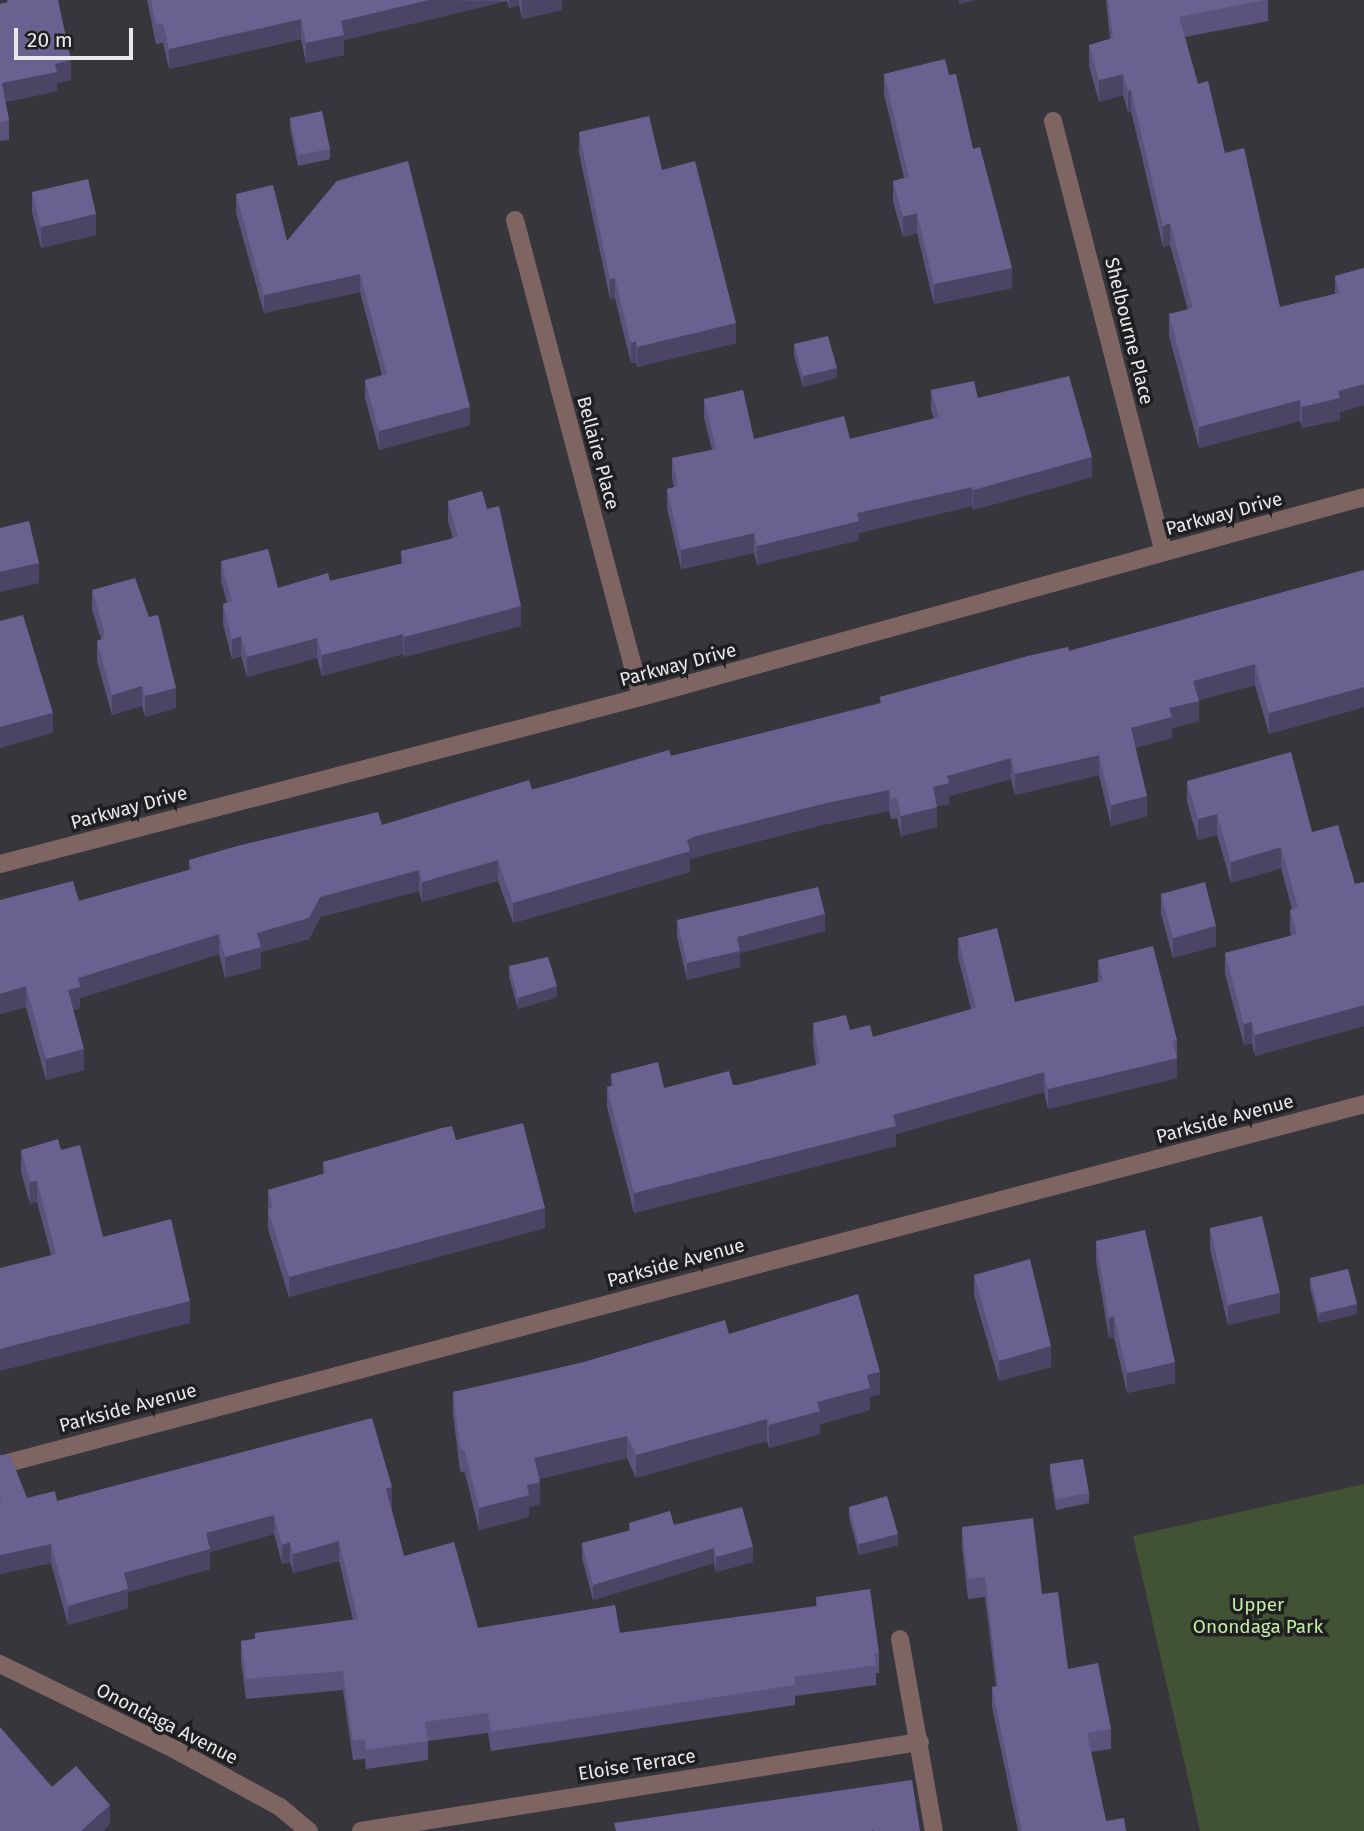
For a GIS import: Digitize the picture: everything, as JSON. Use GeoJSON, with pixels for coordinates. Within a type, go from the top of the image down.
{"type":"FeatureCollection","features":[{"type":"Feature","properties":{"kind":"street","name":"Shelbourne Place"},"geometry":{"type":"LineString","coordinates":[[1053,121],[1164,552]]}},
{"type":"Feature","properties":{"kind":"street","name":"Bellaire Place"},"geometry":{"type":"LineString","coordinates":[[515,219],[641,697]]}},
{"type":"Feature","properties":{"kind":"street","name":"Parkway Drive"},"geometry":{"type":"LineString","coordinates":[[0,864],[641,697],[1364,497]]}},
{"type":"Feature","properties":{"kind":"street","name":"Parkside Avenue"},"geometry":{"type":"LineString","coordinates":[[0,1465],[1364,1104]]}},
{"type":"Feature","properties":{"kind":"street"},"geometry":{"type":"LineString","coordinates":[[900,1639],[934,1831]]}},
{"type":"Feature","properties":{"kind":"street","name":"Onondaga Avenue"},"geometry":{"type":"LineString","coordinates":[[0,1664],[174,1749],[280,1807],[309,1831]]}},
{"type":"Feature","properties":{"kind":"street","name":"Eloise Terrace"},"geometry":{"type":"LineString","coordinates":[[361,1831],[919,1742]]}},
{"type":"Feature","properties":{"kind":"green space","name":"Upper Onondaga Park"},"geometry":{"type":"Polygon","coordinates":[[[1364,1484],[1364,1831],[1200,1831],[1133,1536],[1364,1484]]]}},
{"type":"Feature","properties":{"kind":"building"},"geometry":{"type":"Polygon","coordinates":[[[8,0],[58,0],[71,60],[55,64],[57,72],[2,83],[9,120],[0,122],[0,4],[9,2],[8,0]]]}},
{"type":"Feature","properties":{"kind":"building"},"geometry":{"type":"Polygon","coordinates":[[[151,0],[428,0],[341,21],[344,35],[306,43],[301,19],[169,49],[163,23],[156,24],[151,0]]]}},
{"type":"Feature","properties":{"kind":"building"},"geometry":{"type":"Polygon","coordinates":[[[1108,0],[1264,0],[1179,17],[1198,84],[1208,81],[1225,153],[1244,148],[1280,307],[1339,293],[1335,276],[1364,268],[1364,384],[1338,391],[1340,398],[1302,407],[1300,400],[1199,427],[1169,314],[1193,308],[1170,223],[1163,226],[1131,90],[1128,91],[1123,74],[1099,80],[1089,45],[1113,38],[1108,0]]]}},
{"type":"Feature","properties":{"kind":"building"},"geometry":{"type":"Polygon","coordinates":[[[945,59],[949,75],[956,74],[973,149],[980,147],[1012,268],[934,284],[917,213],[903,217],[893,181],[909,177],[884,74],[945,59]]]}},
{"type":"Feature","properties":{"kind":"building"},"geometry":{"type":"Polygon","coordinates":[[[322,111],[330,149],[298,155],[290,118],[322,111]]]}},
{"type":"Feature","properties":{"kind":"building"},"geometry":{"type":"Polygon","coordinates":[[[649,116],[662,170],[695,161],[736,323],[637,347],[636,341],[631,343],[615,278],[610,279],[579,132],[649,116]]]}},
{"type":"Feature","properties":{"kind":"building"},"geometry":{"type":"Polygon","coordinates":[[[408,161],[470,407],[379,431],[365,380],[387,374],[360,274],[264,295],[236,194],[273,185],[287,241],[337,181],[408,161]]]}},
{"type":"Feature","properties":{"kind":"building"},"geometry":{"type":"Polygon","coordinates":[[[88,179],[96,214],[41,227],[32,192],[88,179]]]}},
{"type":"Feature","properties":{"kind":"building"},"geometry":{"type":"Polygon","coordinates":[[[828,336],[837,368],[803,376],[794,344],[828,336]]]}},
{"type":"Feature","properties":{"kind":"building"},"geometry":{"type":"Polygon","coordinates":[[[1069,376],[1092,457],[973,490],[972,487],[857,513],[859,521],[757,546],[754,533],[681,550],[667,489],[678,486],[672,458],[716,449],[704,399],[743,390],[754,439],[844,416],[850,439],[939,417],[931,390],[974,381],[978,398],[1069,376]]]}},
{"type":"Feature","properties":{"kind":"building"},"geometry":{"type":"Polygon","coordinates":[[[482,491],[487,509],[499,506],[521,606],[404,637],[403,634],[322,655],[317,638],[247,657],[241,636],[232,639],[223,604],[232,601],[221,561],[268,549],[278,588],[328,573],[330,581],[404,563],[401,551],[458,537],[448,501],[482,491]]]}},
{"type":"Feature","properties":{"kind":"building"},"geometry":{"type":"Polygon","coordinates":[[[29,521],[39,563],[0,572],[0,528],[29,521]]]}},
{"type":"Feature","properties":{"kind":"building"},"geometry":{"type":"Polygon","coordinates":[[[1364,570],[1364,687],[1269,713],[1255,664],[1193,681],[1199,701],[1169,708],[1172,717],[1131,728],[1147,796],[1111,805],[1099,755],[1015,774],[1011,758],[947,776],[949,783],[933,787],[937,807],[901,816],[897,798],[891,798],[889,790],[822,804],[696,836],[687,840],[690,851],[513,903],[498,860],[422,882],[419,870],[320,897],[309,918],[257,933],[261,947],[225,957],[219,934],[78,978],[80,987],[68,990],[84,1049],[46,1059],[26,986],[0,994],[0,900],[73,881],[79,901],[192,869],[189,860],[237,846],[378,812],[382,825],[529,780],[532,790],[669,750],[671,756],[882,703],[880,697],[1028,656],[1068,647],[1069,651],[1364,570]]]}},
{"type":"Feature","properties":{"kind":"building"},"geometry":{"type":"Polygon","coordinates":[[[135,578],[149,617],[158,615],[176,688],[145,696],[142,686],[112,695],[97,641],[103,639],[104,630],[92,590],[135,578]]]}},
{"type":"Feature","properties":{"kind":"building"},"geometry":{"type":"Polygon","coordinates":[[[23,615],[53,713],[0,727],[0,621],[23,615]]]}},
{"type":"Feature","properties":{"kind":"building"},"geometry":{"type":"Polygon","coordinates":[[[1291,752],[1312,832],[1338,825],[1355,884],[1364,882],[1364,1005],[1255,1035],[1252,1022],[1244,1024],[1225,953],[1297,934],[1290,910],[1298,907],[1281,847],[1231,862],[1217,814],[1198,819],[1187,781],[1291,752]]]}},
{"type":"Feature","properties":{"kind":"building"},"geometry":{"type":"Polygon","coordinates":[[[1205,882],[1216,926],[1173,938],[1161,894],[1205,882]]]}},
{"type":"Feature","properties":{"kind":"building"},"geometry":{"type":"Polygon","coordinates":[[[818,887],[825,914],[737,937],[740,951],[687,963],[677,920],[818,887]]]}},
{"type":"Feature","properties":{"kind":"building"},"geometry":{"type":"Polygon","coordinates":[[[997,928],[1015,1002],[1103,981],[1098,960],[1153,946],[1177,1040],[1172,1041],[1177,1058],[1048,1089],[1044,1072],[893,1115],[896,1126],[634,1193],[607,1087],[614,1086],[611,1074],[658,1062],[664,1088],[729,1071],[733,1085],[738,1085],[820,1064],[813,1023],[846,1015],[850,1030],[870,1025],[873,1037],[976,1008],[958,938],[997,928]]]}},
{"type":"Feature","properties":{"kind":"building"},"geometry":{"type":"Polygon","coordinates":[[[548,957],[557,986],[518,998],[509,966],[548,957]]]}},
{"type":"Feature","properties":{"kind":"building"},"geometry":{"type":"Polygon","coordinates":[[[523,1123],[545,1208],[289,1277],[268,1209],[273,1208],[268,1190],[326,1173],[323,1162],[442,1128],[452,1126],[456,1140],[523,1123]]]}},
{"type":"Feature","properties":{"kind":"building"},"geometry":{"type":"Polygon","coordinates":[[[58,1139],[61,1150],[80,1145],[103,1237],[171,1219],[190,1301],[0,1349],[0,1268],[56,1254],[37,1181],[30,1182],[21,1150],[58,1139]]]}},
{"type":"Feature","properties":{"kind":"building"},"geometry":{"type":"Polygon","coordinates":[[[1262,1216],[1280,1293],[1228,1305],[1210,1228],[1262,1216]]]}},
{"type":"Feature","properties":{"kind":"building"},"geometry":{"type":"Polygon","coordinates":[[[1145,1230],[1175,1362],[1127,1373],[1114,1316],[1109,1318],[1096,1241],[1145,1230]]]}},
{"type":"Feature","properties":{"kind":"building"},"geometry":{"type":"Polygon","coordinates":[[[1030,1259],[1051,1346],[999,1361],[974,1275],[1030,1259]]]}},
{"type":"Feature","properties":{"kind":"building"},"geometry":{"type":"Polygon","coordinates":[[[1348,1269],[1357,1304],[1319,1313],[1310,1278],[1348,1269]]]}},
{"type":"Feature","properties":{"kind":"building"},"geometry":{"type":"Polygon","coordinates":[[[858,1294],[880,1372],[867,1375],[870,1388],[817,1402],[820,1411],[769,1425],[767,1419],[636,1455],[627,1436],[534,1458],[540,1482],[527,1485],[529,1495],[479,1508],[465,1451],[460,1448],[453,1392],[584,1362],[725,1320],[729,1334],[858,1294]]]}},
{"type":"Feature","properties":{"kind":"building"},"geometry":{"type":"Polygon","coordinates":[[[372,1418],[392,1487],[386,1489],[404,1556],[454,1542],[478,1628],[615,1605],[620,1633],[818,1606],[816,1597],[870,1589],[879,1653],[874,1654],[876,1665],[794,1677],[795,1685],[491,1732],[488,1713],[425,1722],[428,1741],[366,1750],[365,1739],[353,1741],[343,1671],[246,1679],[241,1641],[255,1639],[255,1633],[358,1619],[339,1541],[293,1554],[290,1542],[282,1545],[274,1515],[206,1533],[210,1549],[124,1573],[128,1589],[68,1606],[51,1544],[0,1555],[0,1455],[10,1455],[27,1498],[55,1491],[57,1501],[372,1418]]]}},
{"type":"Feature","properties":{"kind":"building"},"geometry":{"type":"Polygon","coordinates":[[[1083,1459],[1089,1493],[1056,1499],[1050,1464],[1083,1459]]]}},
{"type":"Feature","properties":{"kind":"building"},"geometry":{"type":"Polygon","coordinates":[[[887,1496],[898,1534],[859,1544],[849,1507],[887,1496]]]}},
{"type":"Feature","properties":{"kind":"building"},"geometry":{"type":"Polygon","coordinates":[[[742,1507],[753,1547],[716,1557],[714,1548],[593,1585],[582,1543],[631,1530],[629,1523],[670,1511],[674,1525],[742,1507]]]}},
{"type":"Feature","properties":{"kind":"building"},"geometry":{"type":"Polygon","coordinates":[[[1033,1518],[1042,1594],[1058,1592],[1068,1669],[1098,1663],[1111,1729],[1087,1733],[1106,1821],[1124,1818],[1126,1831],[1022,1831],[992,1687],[998,1686],[985,1577],[968,1579],[962,1527],[1033,1518]]]}},
{"type":"Feature","properties":{"kind":"building"},"geometry":{"type":"Polygon","coordinates":[[[0,1727],[52,1787],[76,1766],[110,1805],[81,1831],[0,1831],[0,1727]]]}},
{"type":"Feature","properties":{"kind":"building"},"geometry":{"type":"Polygon","coordinates":[[[912,1780],[920,1831],[616,1831],[614,1823],[912,1780]]]}}]}
